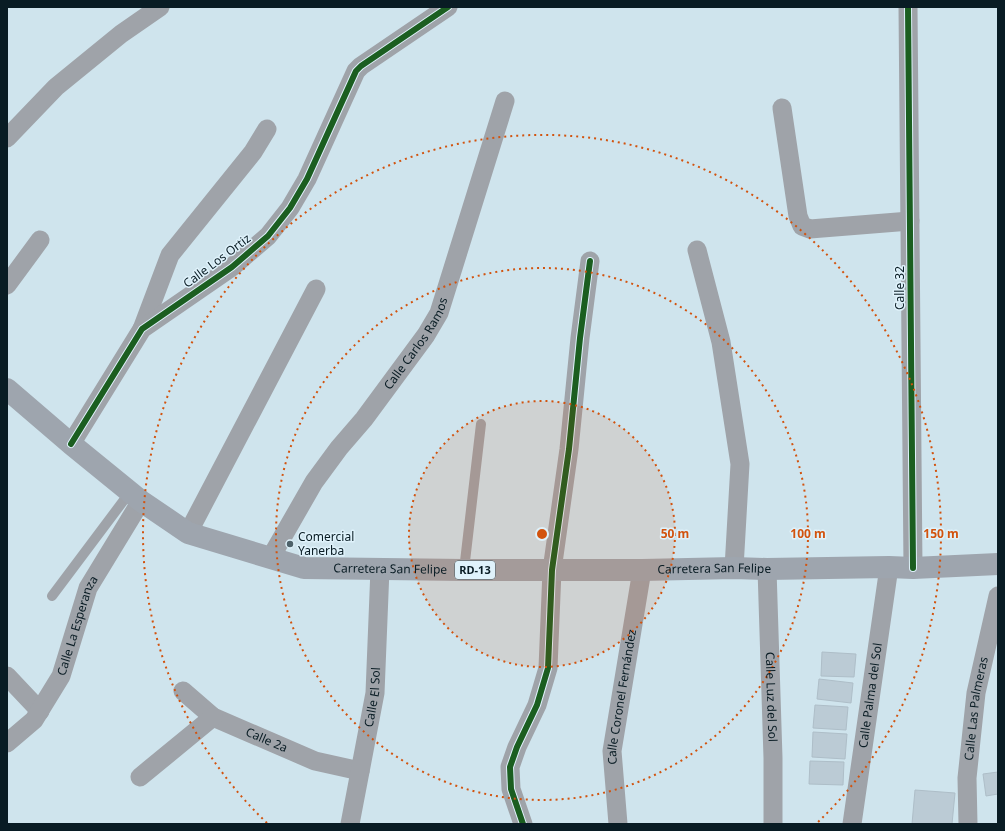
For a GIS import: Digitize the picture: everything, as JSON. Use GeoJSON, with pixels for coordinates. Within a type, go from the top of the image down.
{"type":"FeatureCollection","features":[{"type":"Feature","properties":{"kind":"main road","name":"Carretera San Felipe"},"geometry":{"type":"LineString","coordinates":[[7,389],[136,497],[188,533],[304,568],[642,570],[734,568],[913,568],[998,564]]}},
{"type":"Feature","properties":{"kind":"street"},"geometry":{"type":"LineString","coordinates":[[7,138],[56,87],[121,34],[160,7]]}},
{"type":"Feature","properties":{"kind":"street","name":"Calle Los Ortiz"},"geometry":{"type":"LineString","coordinates":[[71,444],[142,329],[232,267],[268,236],[290,208],[307,179],[356,70],[448,7]]}},
{"type":"Feature","properties":{"kind":"street","name":"Calle 32"},"geometry":{"type":"LineString","coordinates":[[908,7],[913,568]]}},
{"type":"Feature","properties":{"kind":"street","name":"Calle Carlos Ramos"},"geometry":{"type":"LineString","coordinates":[[271,557],[318,476],[422,342],[439,313],[505,101]]}},
{"type":"Feature","properties":{"kind":"street"},"geometry":{"type":"LineString","coordinates":[[782,108],[798,216],[802,226],[810,229],[910,221]]}},
{"type":"Feature","properties":{"kind":"street"},"geometry":{"type":"LineString","coordinates":[[142,329],[170,255],[253,152],[267,129]]}},
{"type":"Feature","properties":{"kind":"street"},"geometry":{"type":"LineString","coordinates":[[7,285],[40,240]]}},
{"type":"Feature","properties":{"kind":"street"},"geometry":{"type":"LineString","coordinates":[[697,250],[721,342],[740,464],[734,568]]}},
{"type":"Feature","properties":{"kind":"street"},"geometry":{"type":"LineString","coordinates":[[523,824],[511,789],[510,767],[517,747],[537,705],[548,668],[552,570],[570,449],[580,338],[590,261]]}},
{"type":"Feature","properties":{"kind":"street"},"geometry":{"type":"LineString","coordinates":[[188,533],[316,289]]}},
{"type":"Feature","properties":{"kind":"street","name":"Calle La Esperanza"},"geometry":{"type":"LineString","coordinates":[[7,743],[34,720],[62,676],[88,588],[136,497]]}},
{"type":"Feature","properties":{"kind":"street","name":"Calle Palma del Sol"},"geometry":{"type":"LineString","coordinates":[[852,824],[889,567]]}},
{"type":"Feature","properties":{"kind":"street","name":"Calle El Sol"},"geometry":{"type":"LineString","coordinates":[[350,824],[374,693],[380,569]]}},
{"type":"Feature","properties":{"kind":"street","name":"Calle Luz del Sol"},"geometry":{"type":"LineString","coordinates":[[767,569],[774,824]]}},
{"type":"Feature","properties":{"kind":"street","name":"Calle Coronel Fernández"},"geometry":{"type":"LineString","coordinates":[[618,824],[612,751],[642,570]]}},
{"type":"Feature","properties":{"kind":"street","name":"Calle Las Palmeras"},"geometry":{"type":"LineString","coordinates":[[968,824],[967,778],[976,693],[998,596]]}},
{"type":"Feature","properties":{"kind":"street"},"geometry":{"type":"LineString","coordinates":[[7,676],[40,711]]}},
{"type":"Feature","properties":{"kind":"street","name":"Calle 2a"},"geometry":{"type":"LineString","coordinates":[[183,691],[213,718],[316,761],[360,772]]}},
{"type":"Feature","properties":{"kind":"street"},"geometry":{"type":"LineString","coordinates":[[140,777],[213,718]]}},
{"type":"Feature","properties":{"kind":"lane"},"geometry":{"type":"LineString","coordinates":[[464,570],[481,424]]}},
{"type":"Feature","properties":{"kind":"lane"},"geometry":{"type":"LineString","coordinates":[[52,596],[136,497]]}},
{"type":"Feature","properties":{"kind":"building"},"geometry":{"type":"Polygon","coordinates":[[[822,652],[856,654],[854,677],[821,676],[822,652]]]}},
{"type":"Feature","properties":{"kind":"building"},"geometry":{"type":"Polygon","coordinates":[[[819,679],[853,683],[851,703],[817,699],[819,679]]]}},
{"type":"Feature","properties":{"kind":"building"},"geometry":{"type":"Polygon","coordinates":[[[815,705],[848,707],[846,730],[813,728],[815,705]]]}},
{"type":"Feature","properties":{"kind":"building"},"geometry":{"type":"Polygon","coordinates":[[[813,732],[847,734],[845,759],[812,757],[813,732]]]}},
{"type":"Feature","properties":{"kind":"building"},"geometry":{"type":"Polygon","coordinates":[[[810,761],[844,762],[843,785],[809,784],[810,761]]]}},
{"type":"Feature","properties":{"kind":"building"},"geometry":{"type":"Polygon","coordinates":[[[998,772],[998,794],[986,796],[983,774],[998,772]]]}},
{"type":"Feature","properties":{"kind":"building"},"geometry":{"type":"Polygon","coordinates":[[[915,790],[955,793],[952,824],[912,824],[915,790]]]}},
{"type":"Feature","properties":{"kind":"cycle path"},"geometry":{"type":"LineString","coordinates":[[71,444],[142,329],[232,267],[268,236],[290,208],[307,179],[356,71],[361,66],[448,7]]}},
{"type":"Feature","properties":{"kind":"cycle path"},"geometry":{"type":"LineString","coordinates":[[908,7],[913,568]]}},
{"type":"Feature","properties":{"kind":"cycle path"},"geometry":{"type":"LineString","coordinates":[[523,824],[511,789],[510,767],[517,747],[537,705],[548,668],[552,570],[569,449],[580,338],[590,261]]}},
{"type":"Feature","properties":{"kind":"place","name":"Comercial Yanerba"},"geometry":{"type":"Point","coordinates":[290,544]}}]}
